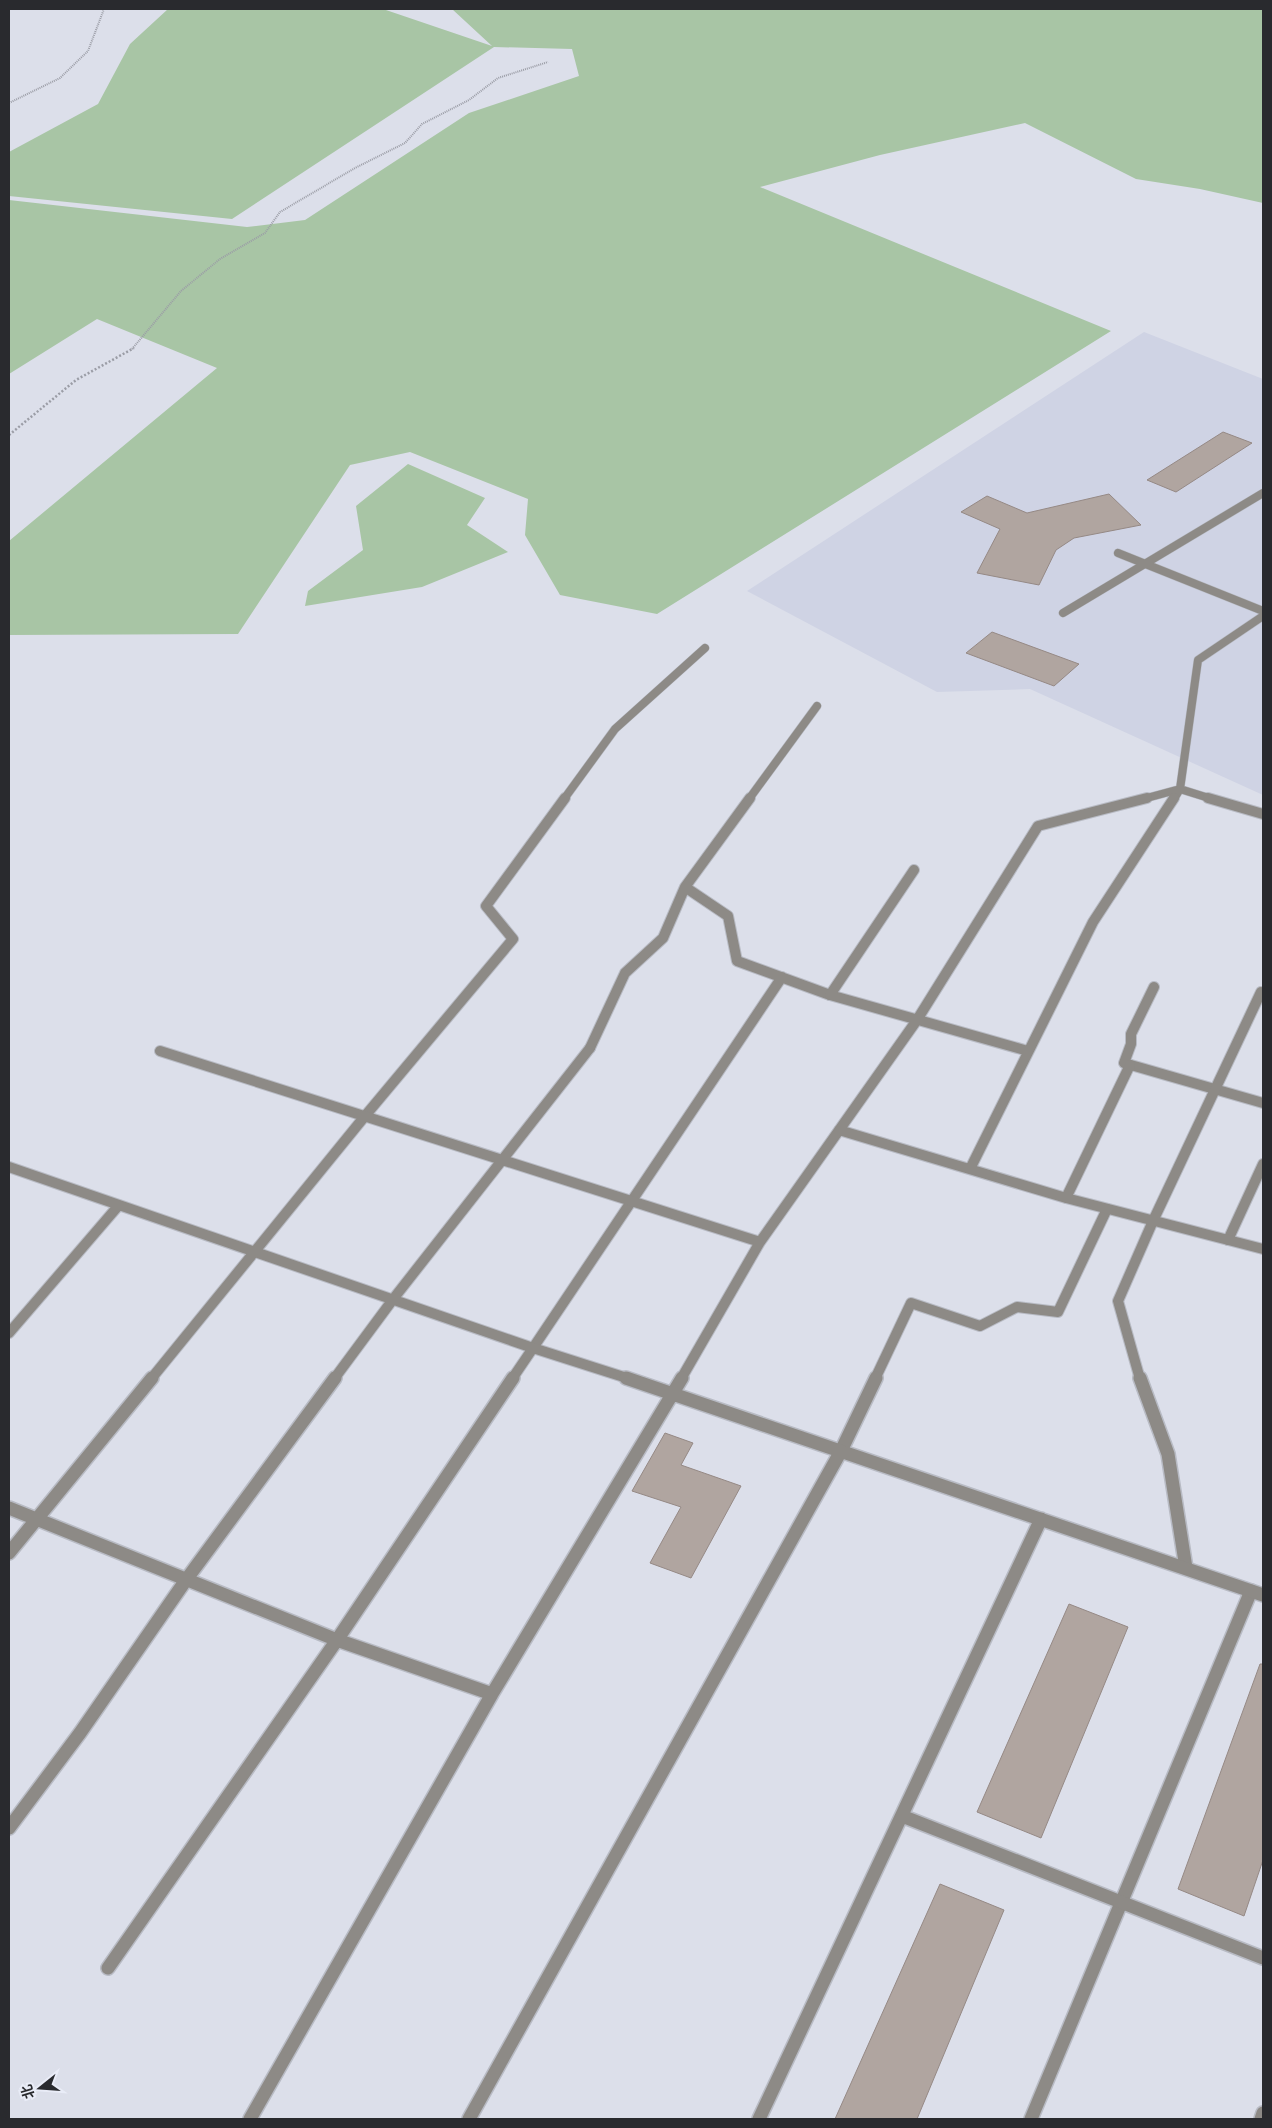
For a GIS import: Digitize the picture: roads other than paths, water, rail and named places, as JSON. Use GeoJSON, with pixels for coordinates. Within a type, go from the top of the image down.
{"type":"FeatureCollection","features":[{"type":"Feature","properties":{"kind":"street"},"geometry":{"type":"LineString","coordinates":[[1064,613],[1263,493]]}},
{"type":"Feature","properties":{"kind":"street"},"geometry":{"type":"LineString","coordinates":[[1118,553],[1263,611]]}},
{"type":"Feature","properties":{"kind":"street"},"geometry":{"type":"LineString","coordinates":[[970,1169],[1092,922],[1180,789],[1198,660],[1263,616]]}},
{"type":"Feature","properties":{"kind":"street"},"geometry":{"type":"LineString","coordinates":[[9,1553],[364,1116],[514,939],[486,906],[615,729],[705,648]]}},
{"type":"Feature","properties":{"kind":"street"},"geometry":{"type":"LineString","coordinates":[[9,1828],[80,1733],[186,1580],[394,1298],[590,1048],[625,973],[663,938],[685,887],[817,706]]}},
{"type":"Feature","properties":{"kind":"street"},"geometry":{"type":"LineString","coordinates":[[250,2119],[492,1694],[673,1393],[760,1242],[917,1020],[1038,826],[1180,789],[1263,814]]}},
{"type":"Feature","properties":{"kind":"street"},"geometry":{"type":"LineString","coordinates":[[830,995],[914,870]]}},
{"type":"Feature","properties":{"kind":"street"},"geometry":{"type":"LineString","coordinates":[[685,887],[728,916],[737,961],[830,995],[1028,1051]]}},
{"type":"Feature","properties":{"kind":"street"},"geometry":{"type":"LineString","coordinates":[[108,1968],[336,1640],[782,977]]}},
{"type":"Feature","properties":{"kind":"street"},"geometry":{"type":"LineString","coordinates":[[1154,987],[1131,1034],[1131,1044],[1124,1063],[1263,1103]]}},
{"type":"Feature","properties":{"kind":"street"},"geometry":{"type":"LineString","coordinates":[[1186,1568],[1168,1454],[1143,1388],[1118,1301],[1153,1221],[1262,992]]}},
{"type":"Feature","properties":{"kind":"street"},"geometry":{"type":"LineString","coordinates":[[160,1052],[760,1242]]}},
{"type":"Feature","properties":{"kind":"street"},"geometry":{"type":"LineString","coordinates":[[1066,1198],[1130,1065]]}},
{"type":"Feature","properties":{"kind":"street"},"geometry":{"type":"LineString","coordinates":[[839,1130],[1066,1198],[1263,1249]]}},
{"type":"Feature","properties":{"kind":"street"},"geometry":{"type":"LineString","coordinates":[[1228,1240],[1263,1164]]}},
{"type":"Feature","properties":{"kind":"street"},"geometry":{"type":"LineString","coordinates":[[9,1167],[394,1298],[533,1348],[673,1393],[1257,1593],[1121,1902],[1031,2119]]}},
{"type":"Feature","properties":{"kind":"street"},"geometry":{"type":"LineString","coordinates":[[9,1333],[119,1205]]}},
{"type":"Feature","properties":{"kind":"street"},"geometry":{"type":"LineString","coordinates":[[469,2119],[841,1451],[911,1303],[980,1326],[1017,1307],[1058,1312],[1107,1209]]}},
{"type":"Feature","properties":{"kind":"street"},"geometry":{"type":"LineString","coordinates":[[9,1508],[336,1640],[492,1694]]}},
{"type":"Feature","properties":{"kind":"street"},"geometry":{"type":"LineString","coordinates":[[759,2119],[1041,1519]]}},
{"type":"Feature","properties":{"kind":"street"},"geometry":{"type":"LineString","coordinates":[[902,1816],[1263,1958]]}},
{"type":"Feature","properties":{"kind":"street"},"geometry":{"type":"LineString","coordinates":[[1261,2119],[1263,2113]]}}]}
